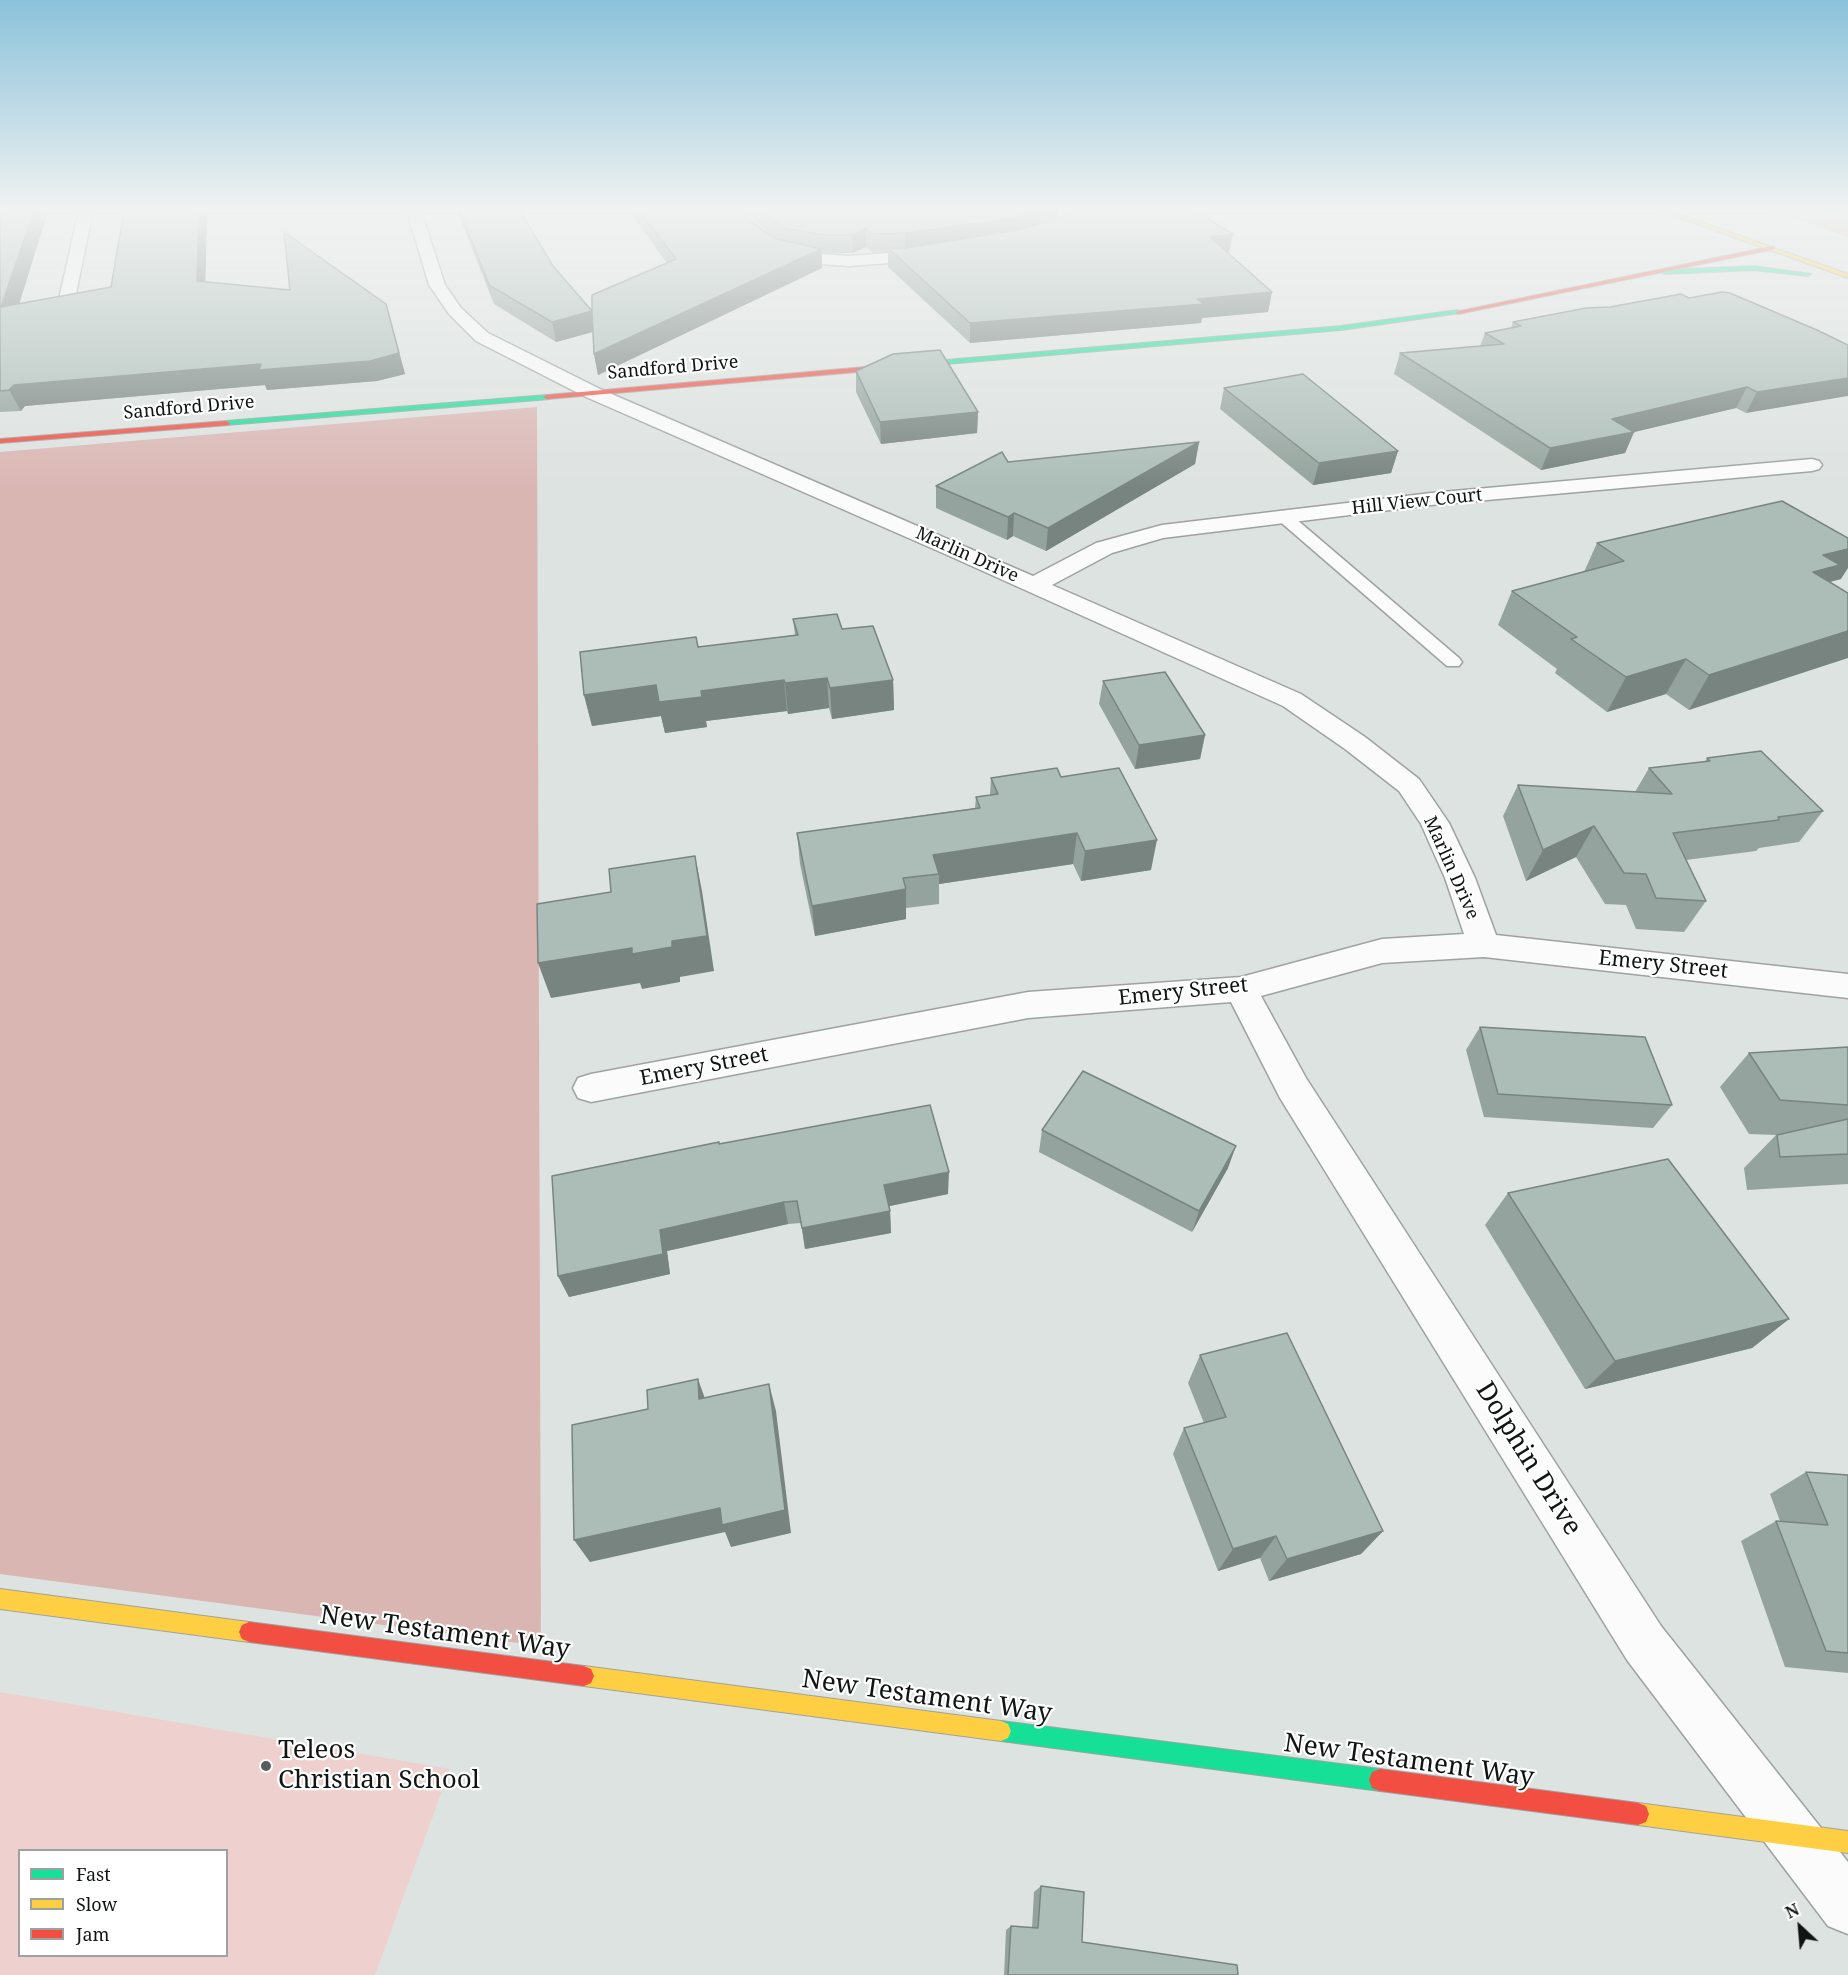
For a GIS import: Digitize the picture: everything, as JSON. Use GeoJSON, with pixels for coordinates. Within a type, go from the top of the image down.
{"type":"FeatureCollection","features":[{"type":"Feature","properties":{"kind":"main road","name":"Sandford Drive"},"geometry":{"type":"LineString","coordinates":[[0,441],[593,393],[1341,328],[1414,319],[1498,303]]}},
{"type":"Feature","properties":{"kind":"main road","name":"New Testament Way"},"geometry":{"type":"LineString","coordinates":[[0,1599],[1848,1842]]}},
{"type":"Feature","properties":{"kind":"street","name":"Marlin Drive"},"geometry":{"type":"LineString","coordinates":[[450,303],[482,338],[593,393],[1292,700],[1355,743],[1409,785],[1435,823],[1460,878],[1484,945]]}},
{"type":"Feature","properties":{"kind":"street","name":"Hill View Court"},"geometry":{"type":"LineString","coordinates":[[1034,585],[1104,548],[1162,531],[1431,499],[1812,465]]}},
{"type":"Feature","properties":{"kind":"street","name":"Emery Street"},"geometry":{"type":"LineString","coordinates":[[591,1088],[1028,1005],[1241,989],[1382,951],[1484,945],[1848,986]]}},
{"type":"Feature","properties":{"kind":"street","name":"Dolphin Drive"},"geometry":{"type":"LineString","coordinates":[[1241,989],[1293,1088],[1644,1643],[1848,1906]]}},
{"type":"Feature","properties":{"kind":"lane"},"geometry":{"type":"LineString","coordinates":[[1283,516],[1453,662]]}},
{"type":"Feature","properties":{"kind":"shaded area"},"geometry":{"type":"Polygon","coordinates":[[[537,407],[541,1646],[0,1574],[0,452],[537,407]]]}},
{"type":"Feature","properties":{"kind":"shaded area"},"geometry":{"type":"Polygon","coordinates":[[[0,1692],[450,1769],[375,1975],[0,1975],[0,1692]]]}},
{"type":"Feature","properties":{"kind":"building"},"geometry":{"type":"Polygon","coordinates":[[[0,303],[2,303],[1,307],[22,303],[385,303],[399,353],[370,361],[259,370],[261,364],[14,385],[9,390],[0,391],[0,303]]]}},
{"type":"Feature","properties":{"kind":"building"},"geometry":{"type":"Polygon","coordinates":[[[520,303],[585,303],[592,311],[552,322],[520,303]]]}},
{"type":"Feature","properties":{"kind":"building"},"geometry":{"type":"Polygon","coordinates":[[[592,303],[704,303],[594,354],[592,303]]]}},
{"type":"Feature","properties":{"kind":"building"},"geometry":{"type":"Polygon","coordinates":[[[948,303],[1204,304],[970,323],[948,303]]]}},
{"type":"Feature","properties":{"kind":"building"},"geometry":{"type":"Polygon","coordinates":[[[1631,303],[1754,303],[1848,345],[1848,378],[1757,392],[1747,387],[1612,419],[1634,432],[1550,448],[1400,353],[1504,344],[1485,333],[1521,326],[1513,322],[1586,308],[1631,303]]]}},
{"type":"Feature","properties":{"kind":"building"},"geometry":{"type":"Polygon","coordinates":[[[940,350],[978,412],[880,422],[856,371],[893,354],[940,350]]]}},
{"type":"Feature","properties":{"kind":"building"},"geometry":{"type":"Polygon","coordinates":[[[1303,374],[1398,451],[1319,463],[1224,388],[1303,374]]]}},
{"type":"Feature","properties":{"kind":"building"},"geometry":{"type":"Polygon","coordinates":[[[1199,442],[1048,528],[1014,513],[1008,517],[936,486],[1002,452],[1008,462],[1199,442]]]}},
{"type":"Feature","properties":{"kind":"building"},"geometry":{"type":"Polygon","coordinates":[[[1782,501],[1848,538],[1848,549],[1823,555],[1840,565],[1813,572],[1848,593],[1848,631],[1709,675],[1686,659],[1626,677],[1571,639],[1577,637],[1512,591],[1624,561],[1597,543],[1782,501]]]}},
{"type":"Feature","properties":{"kind":"building"},"geometry":{"type":"Polygon","coordinates":[[[837,614],[842,629],[873,626],[893,680],[830,688],[827,678],[785,683],[784,680],[701,691],[702,697],[659,702],[656,685],[584,695],[580,652],[696,637],[698,647],[798,635],[793,619],[837,614]]]}},
{"type":"Feature","properties":{"kind":"building"},"geometry":{"type":"Polygon","coordinates":[[[1165,672],[1205,735],[1139,745],[1103,681],[1165,672]]]}},
{"type":"Feature","properties":{"kind":"building"},"geometry":{"type":"Polygon","coordinates":[[[1761,751],[1823,811],[1778,817],[1779,820],[1673,833],[1706,901],[1656,898],[1646,874],[1624,873],[1594,826],[1543,850],[1518,785],[1672,794],[1649,768],[1710,761],[1707,758],[1761,751]]]}},
{"type":"Feature","properties":{"kind":"building"},"geometry":{"type":"Polygon","coordinates":[[[1057,768],[1061,777],[1119,768],[1157,840],[1085,851],[1077,833],[933,855],[939,874],[903,878],[906,889],[812,906],[797,833],[980,808],[976,797],[998,794],[991,778],[1057,768]]]}},
{"type":"Feature","properties":{"kind":"building"},"geometry":{"type":"Polygon","coordinates":[[[695,856],[707,936],[672,941],[672,947],[632,954],[632,948],[538,963],[537,904],[611,892],[609,869],[695,856]]]}},
{"type":"Feature","properties":{"kind":"building"},"geometry":{"type":"Polygon","coordinates":[[[1480,1027],[1645,1037],[1672,1105],[1498,1094],[1480,1027]]]}},
{"type":"Feature","properties":{"kind":"building"},"geometry":{"type":"Polygon","coordinates":[[[1848,1047],[1848,1105],[1780,1100],[1749,1053],[1848,1047]]]}},
{"type":"Feature","properties":{"kind":"building"},"geometry":{"type":"Polygon","coordinates":[[[1083,1071],[1236,1146],[1199,1211],[1042,1130],[1083,1071]]]}},
{"type":"Feature","properties":{"kind":"building"},"geometry":{"type":"Polygon","coordinates":[[[930,1105],[949,1172],[884,1185],[890,1211],[802,1228],[797,1201],[784,1202],[660,1230],[663,1254],[558,1276],[552,1176],[719,1142],[719,1144],[930,1105]]]}},
{"type":"Feature","properties":{"kind":"building"},"geometry":{"type":"Polygon","coordinates":[[[1848,1119],[1848,1154],[1780,1157],[1777,1135],[1848,1119]]]}},
{"type":"Feature","properties":{"kind":"building"},"geometry":{"type":"Polygon","coordinates":[[[1668,1159],[1789,1319],[1615,1361],[1508,1193],[1668,1159]]]}},
{"type":"Feature","properties":{"kind":"building"},"geometry":{"type":"Polygon","coordinates":[[[1287,1333],[1383,1531],[1287,1559],[1276,1536],[1233,1549],[1184,1428],[1226,1417],[1200,1355],[1287,1333]]]}},
{"type":"Feature","properties":{"kind":"building"},"geometry":{"type":"Polygon","coordinates":[[[698,1379],[699,1399],[769,1384],[785,1510],[722,1525],[720,1508],[574,1540],[572,1425],[648,1409],[647,1390],[698,1379]]]}},
{"type":"Feature","properties":{"kind":"building"},"geometry":{"type":"Polygon","coordinates":[[[1806,1472],[1848,1475],[1848,1653],[1826,1651],[1776,1521],[1828,1525],[1806,1472]]]}},
{"type":"Feature","properties":{"kind":"building"},"geometry":{"type":"Polygon","coordinates":[[[1041,1886],[1084,1892],[1082,1942],[1237,1965],[1238,1975],[1008,1975],[1011,1926],[1038,1928],[1041,1886]]]}},
{"type":"Feature","properties":{"kind":"traffic: fast"},"geometry":{"type":"LineString","coordinates":[[888,367],[1341,328],[1458,312]]}},
{"type":"Feature","properties":{"kind":"traffic: fast"},"geometry":{"type":"LineString","coordinates":[[226,423],[547,397]]}},
{"type":"Feature","properties":{"kind":"traffic: fast"},"geometry":{"type":"LineString","coordinates":[[1001,1731],[1380,1780]]}},
{"type":"Feature","properties":{"kind":"traffic: slow"},"geometry":{"type":"LineString","coordinates":[[0,1599],[249,1632]]}},
{"type":"Feature","properties":{"kind":"traffic: slow"},"geometry":{"type":"LineString","coordinates":[[584,1676],[1001,1731]]}},
{"type":"Feature","properties":{"kind":"traffic: slow"},"geometry":{"type":"LineString","coordinates":[[1638,1814],[1848,1842]]}},
{"type":"Feature","properties":{"kind":"traffic: jam"},"geometry":{"type":"LineString","coordinates":[[1458,312],[1501,303]]}},
{"type":"Feature","properties":{"kind":"traffic: jam"},"geometry":{"type":"LineString","coordinates":[[547,397],[888,367]]}},
{"type":"Feature","properties":{"kind":"traffic: jam"},"geometry":{"type":"LineString","coordinates":[[0,441],[226,423]]}},
{"type":"Feature","properties":{"kind":"traffic: jam"},"geometry":{"type":"LineString","coordinates":[[249,1632],[584,1676]]}},
{"type":"Feature","properties":{"kind":"traffic: jam"},"geometry":{"type":"LineString","coordinates":[[1380,1780],[1638,1814]]}},
{"type":"Feature","properties":{"kind":"place","name":"Teleos Christian School"},"geometry":{"type":"Point","coordinates":[266,1766]}}]}
